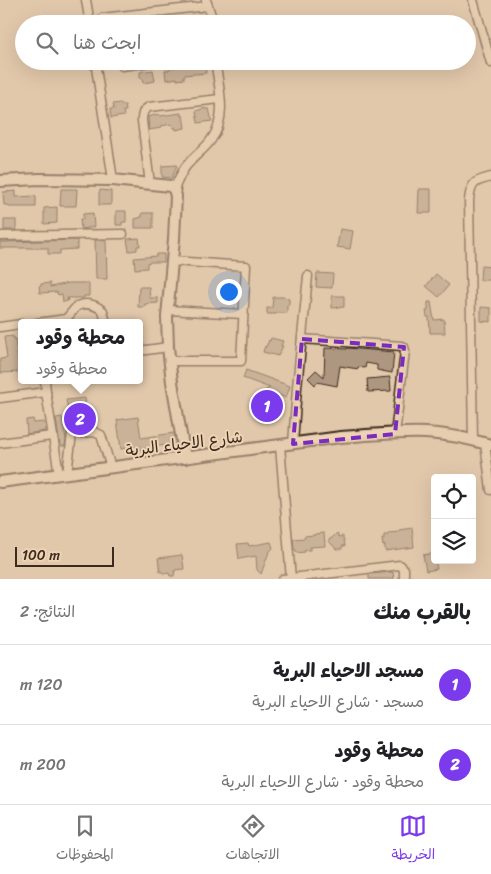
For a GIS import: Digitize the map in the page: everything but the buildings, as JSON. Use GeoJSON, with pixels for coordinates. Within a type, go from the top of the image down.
{"type":"FeatureCollection","features":[{"type":"Feature","properties":{"kind":"main road"},"geometry":{"type":"LineString","coordinates":[[0,181],[40,179],[113,180],[170,186],[174,189],[176,196],[168,310],[168,347],[185,458]]}},
{"type":"Feature","properties":{"kind":"main road","name":"شارع الاحياء البرية"},"geometry":{"type":"LineString","coordinates":[[0,482],[341,438],[427,433],[488,444]]}},
{"type":"Feature","properties":{"kind":"street"},"geometry":{"type":"LineString","coordinates":[[86,0],[88,15]]}},
{"type":"Feature","properties":{"kind":"street"},"geometry":{"type":"LineString","coordinates":[[473,0],[491,63]]}},
{"type":"Feature","properties":{"kind":"street"},"geometry":{"type":"LineString","coordinates":[[123,15],[207,3],[211,15]]}},
{"type":"Feature","properties":{"kind":"street"},"geometry":{"type":"LineString","coordinates":[[96,70],[113,180]]}},
{"type":"Feature","properties":{"kind":"street"},"geometry":{"type":"LineString","coordinates":[[174,189],[185,167],[210,142],[217,131],[220,118],[220,99],[216,70]]}},
{"type":"Feature","properties":{"kind":"street"},"geometry":{"type":"LineString","coordinates":[[150,184],[142,121],[142,114],[145,109],[220,99]]}},
{"type":"Feature","properties":{"kind":"street"},"geometry":{"type":"LineString","coordinates":[[473,440],[469,200],[470,189],[478,180],[491,177]]}},
{"type":"Feature","properties":{"kind":"street"},"geometry":{"type":"LineString","coordinates":[[0,236],[122,234]]}},
{"type":"Feature","properties":{"kind":"street"},"geometry":{"type":"LineString","coordinates":[[169,361],[241,361],[246,266],[172,261]]}},
{"type":"Feature","properties":{"kind":"street"},"geometry":{"type":"LineString","coordinates":[[293,444],[296,386],[308,276]]}},
{"type":"Feature","properties":{"kind":"street"},"geometry":{"type":"LineString","coordinates":[[66,319],[77,306],[90,304],[103,311],[106,319]]}},
{"type":"Feature","properties":{"kind":"street"},"geometry":{"type":"LineString","coordinates":[[168,310],[243,314]]}},
{"type":"Feature","properties":{"kind":"street"},"geometry":{"type":"LineString","coordinates":[[0,327],[18,324]]}},
{"type":"Feature","properties":{"kind":"street"},"geometry":{"type":"LineString","coordinates":[[302,339],[404,347],[395,434]]}},
{"type":"Feature","properties":{"kind":"street"},"geometry":{"type":"LineString","coordinates":[[143,350],[168,347]]}},
{"type":"Feature","properties":{"kind":"street"},"geometry":{"type":"LineString","coordinates":[[45,384],[52,436],[63,474]]}},
{"type":"Feature","properties":{"kind":"street"},"geometry":{"type":"LineString","coordinates":[[0,398],[46,392]]}},
{"type":"Feature","properties":{"kind":"street"},"geometry":{"type":"LineString","coordinates":[[63,474],[72,434],[94,432],[101,435],[111,468]]}},
{"type":"Feature","properties":{"kind":"street"},"geometry":{"type":"LineString","coordinates":[[0,443],[52,436]]}},
{"type":"Feature","properties":{"kind":"street"},"geometry":{"type":"LineString","coordinates":[[488,444],[491,490]]}},
{"type":"Feature","properties":{"kind":"street"},"geometry":{"type":"LineString","coordinates":[[280,446],[288,579],[400,565],[404,569],[404,579]]}},
{"type":"Feature","properties":{"kind":"highlighted area"},"geometry":{"type":"Polygon","coordinates":[[[302,339],[404,347],[395,434],[293,444],[302,339]]]}},
{"type":"Feature","properties":{"kind":"place","name":"مسجد الاحياء البرية"},"geometry":{"type":"Point","coordinates":[267,406]}},
{"type":"Feature","properties":{"kind":"place","name":"محطة وقود"},"geometry":{"type":"Point","coordinates":[80,419]}}]}
